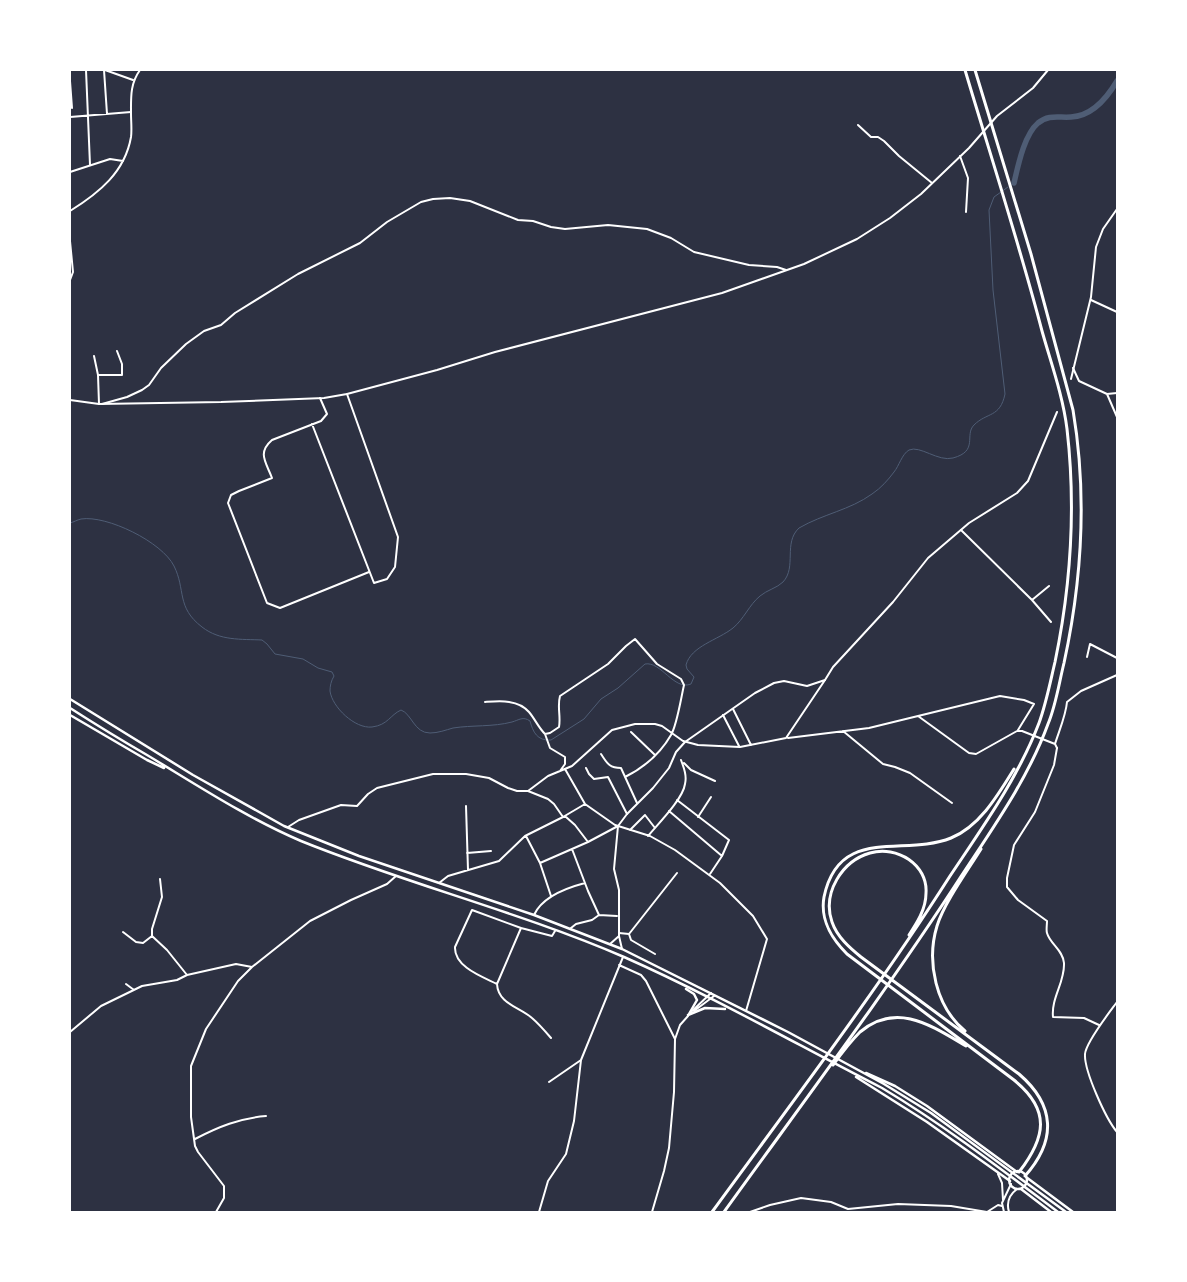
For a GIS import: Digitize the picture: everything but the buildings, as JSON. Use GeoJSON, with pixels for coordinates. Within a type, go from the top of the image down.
{"type":"FeatureCollection","features":[{"type":"Feature","properties":{"kind":"highway"},"geometry":{"type":"LineString","coordinates":[[712,1212],[887,971],[1007,788],[1032,741],[1040,720],[1060,638],[1072,541],[1072,504],[1064,412],[1022,257],[965,70]]}},
{"type":"Feature","properties":{"kind":"highway"},"geometry":{"type":"LineString","coordinates":[[975,70],[1031,254],[1076,426],[1081,504],[1081,542],[1069,640],[1049,723],[1014,792],[943,912],[937,926],[934,942],[937,985],[947,1012],[962,1029],[1033,1088],[1043,1103],[1047,1115],[1047,1134],[1039,1157],[1026,1176],[1026,1183],[1019,1189]]}},
{"type":"Feature","properties":{"kind":"highway"},"geometry":{"type":"LineString","coordinates":[[70,699],[193,775],[287,828],[351,853],[570,929],[622,950],[715,995],[861,1072],[931,1113],[1066,1212]]}},
{"type":"Feature","properties":{"kind":"highway"},"geometry":{"type":"LineString","coordinates":[[70,708],[175,773],[262,822],[299,840],[623,957],[710,999],[906,1103],[944,1128],[1058,1212]]}},
{"type":"Feature","properties":{"kind":"highway"},"geometry":{"type":"LineString","coordinates":[[70,715],[147,760],[175,773]]}},
{"type":"Feature","properties":{"kind":"highway"},"geometry":{"type":"LineString","coordinates":[[1010,1183],[1012,1174],[1018,1172],[1033,1152],[1038,1141],[1040,1125],[1038,1109],[1030,1094],[847,954],[834,939],[826,924],[823,912],[826,886],[836,868],[857,852],[881,846],[932,843],[950,838],[978,820],[1032,741]]}},
{"type":"Feature","properties":{"kind":"highway"},"geometry":{"type":"LineString","coordinates":[[724,1212],[894,977],[1014,792]]}},
{"type":"Feature","properties":{"kind":"highway"},"geometry":{"type":"LineString","coordinates":[[887,971],[918,921],[926,893],[924,877],[914,862],[904,856],[880,851],[870,853],[853,862],[846,867],[836,880],[830,901],[830,912],[836,931],[861,957],[998,1058]]}},
{"type":"Feature","properties":{"kind":"highway"},"geometry":{"type":"LineString","coordinates":[[681,985],[694,994],[697,1000],[688,1015]]}},
{"type":"Feature","properties":{"kind":"highway"},"geometry":{"type":"LineString","coordinates":[[688,1015],[705,1008],[714,1007],[732,1011]]}},
{"type":"Feature","properties":{"kind":"highway"},"geometry":{"type":"LineString","coordinates":[[841,1052],[870,1025],[891,1018],[903,1017],[922,1023],[942,1033],[993,1065]]}},
{"type":"Feature","properties":{"kind":"highway"},"geometry":{"type":"LineString","coordinates":[[847,1071],[927,1122],[1051,1212]]}},
{"type":"Feature","properties":{"kind":"highway"},"geometry":{"type":"LineString","coordinates":[[861,1072],[880,1078],[914,1097],[1026,1176],[1073,1212]]}},
{"type":"Feature","properties":{"kind":"street"},"geometry":{"type":"LineString","coordinates":[[86,70],[90,166]]}},
{"type":"Feature","properties":{"kind":"street"},"geometry":{"type":"LineString","coordinates":[[107,114],[105,70],[133,80]]}},
{"type":"Feature","properties":{"kind":"street"},"geometry":{"type":"LineString","coordinates":[[70,211],[95,196],[121,167],[131,137],[133,80],[140,70]]}},
{"type":"Feature","properties":{"kind":"street"},"geometry":{"type":"LineString","coordinates":[[70,400],[101,404],[221,402],[320,398],[347,394],[438,370],[495,352],[722,292],[811,260],[858,239],[890,218],[932,183],[997,116],[1033,88],[1048,70]]}},
{"type":"Feature","properties":{"kind":"street"},"geometry":{"type":"LineString","coordinates":[[70,82],[72,108]]}},
{"type":"Feature","properties":{"kind":"street"},"geometry":{"type":"LineString","coordinates":[[70,117],[131,112]]}},
{"type":"Feature","properties":{"kind":"street"},"geometry":{"type":"LineString","coordinates":[[858,125],[871,137],[878,137],[884,141],[932,183]]}},
{"type":"Feature","properties":{"kind":"street"},"geometry":{"type":"LineString","coordinates":[[960,156],[968,178],[966,212]]}},
{"type":"Feature","properties":{"kind":"street"},"geometry":{"type":"LineString","coordinates":[[70,172],[110,159],[123,161]]}},
{"type":"Feature","properties":{"kind":"street"},"geometry":{"type":"LineString","coordinates":[[101,404],[127,397],[142,390],[149,385],[160,368],[198,336],[221,325],[235,313],[298,274],[360,243],[388,222],[421,202],[433,199],[450,198],[470,201],[518,220],[533,221],[565,229],[608,225],[648,229],[671,238],[694,252],[749,265],[777,267],[786,270]]}},
{"type":"Feature","properties":{"kind":"street"},"geometry":{"type":"LineString","coordinates":[[1071,379],[1091,300],[1096,247],[1117,209]]}},
{"type":"Feature","properties":{"kind":"street"},"geometry":{"type":"LineString","coordinates":[[70,241],[73,272],[70,280]]}},
{"type":"Feature","properties":{"kind":"street"},"geometry":{"type":"LineString","coordinates":[[1091,300],[1117,312]]}},
{"type":"Feature","properties":{"kind":"street"},"geometry":{"type":"LineString","coordinates":[[98,376],[122,375],[122,364],[117,351]]}},
{"type":"Feature","properties":{"kind":"street"},"geometry":{"type":"LineString","coordinates":[[94,356],[101,404]]}},
{"type":"Feature","properties":{"kind":"street"},"geometry":{"type":"LineString","coordinates":[[1074,368],[1079,381],[1107,394],[1117,393]]}},
{"type":"Feature","properties":{"kind":"street"},"geometry":{"type":"LineString","coordinates":[[312,424],[374,583],[387,579],[395,567],[398,537],[347,394]]}},
{"type":"Feature","properties":{"kind":"street"},"geometry":{"type":"LineString","coordinates":[[1107,394],[1117,417]]}},
{"type":"Feature","properties":{"kind":"street"},"geometry":{"type":"LineString","coordinates":[[320,398],[327,414],[321,421],[272,440],[266,445],[264,456],[272,478],[231,495],[228,503],[267,604],[280,608],[369,572]]}},
{"type":"Feature","properties":{"kind":"street"},"geometry":{"type":"LineString","coordinates":[[786,738],[833,667],[893,602],[928,558],[961,530],[1017,493],[1028,481],[1058,412]]}},
{"type":"Feature","properties":{"kind":"street"},"geometry":{"type":"LineString","coordinates":[[961,530],[1032,600],[1051,622]]}},
{"type":"Feature","properties":{"kind":"street"},"geometry":{"type":"LineString","coordinates":[[1032,600],[1049,586]]}},
{"type":"Feature","properties":{"kind":"street"},"geometry":{"type":"LineString","coordinates":[[545,736],[559,727],[558,705],[560,696],[608,664],[635,639],[657,664],[683,683],[671,735],[639,771],[624,777]]}},
{"type":"Feature","properties":{"kind":"street"},"geometry":{"type":"LineString","coordinates":[[1087,657],[1090,644],[1117,658]]}},
{"type":"Feature","properties":{"kind":"street"},"geometry":{"type":"LineString","coordinates":[[1100,1025],[1084,1018],[1053,1017],[1064,961],[1047,933],[1047,921],[1018,900],[1008,887],[1006,878],[1014,845],[1036,812],[1054,765],[1055,744],[1067,702],[1081,691],[1117,675]]}},
{"type":"Feature","properties":{"kind":"street"},"geometry":{"type":"LineString","coordinates":[[540,862],[588,842],[618,826],[669,768],[674,756],[685,742],[755,693],[774,683],[784,681],[807,686],[825,680]]}},
{"type":"Feature","properties":{"kind":"street"},"geometry":{"type":"LineString","coordinates":[[528,791],[548,776],[572,766],[612,730],[635,724],[662,726],[671,735],[685,742],[698,745],[739,747],[786,738],[869,728],[918,716],[1000,696],[1024,700],[1034,704],[1017,731],[976,754],[969,753],[918,716]]}},
{"type":"Feature","properties":{"kind":"street"},"geometry":{"type":"LineString","coordinates":[[485,702],[505,700],[528,710],[545,736],[550,748],[564,757],[565,764],[559,772]]}},
{"type":"Feature","properties":{"kind":"street"},"geometry":{"type":"LineString","coordinates":[[733,708],[751,745]]}},
{"type":"Feature","properties":{"kind":"street"},"geometry":{"type":"LineString","coordinates":[[723,715],[739,747]]}},
{"type":"Feature","properties":{"kind":"street"},"geometry":{"type":"LineString","coordinates":[[843,731],[883,764],[910,773],[952,803]]}},
{"type":"Feature","properties":{"kind":"street"},"geometry":{"type":"LineString","coordinates":[[1017,731],[1022,731],[1055,744]]}},
{"type":"Feature","properties":{"kind":"street"},"geometry":{"type":"LineString","coordinates":[[631,732],[654,755]]}},
{"type":"Feature","properties":{"kind":"street"},"geometry":{"type":"LineString","coordinates":[[601,754],[609,766],[621,768],[637,803]]}},
{"type":"Feature","properties":{"kind":"street"},"geometry":{"type":"LineString","coordinates":[[674,756],[682,760],[691,770],[714,781]]}},
{"type":"Feature","properties":{"kind":"street"},"geometry":{"type":"LineString","coordinates":[[648,836],[677,800],[686,785],[682,760]]}},
{"type":"Feature","properties":{"kind":"street"},"geometry":{"type":"LineString","coordinates":[[586,768],[594,779],[608,778],[627,814]]}},
{"type":"Feature","properties":{"kind":"street"},"geometry":{"type":"LineString","coordinates":[[565,769],[585,804],[618,826],[648,836],[675,850],[720,883],[753,916],[767,938],[746,1011]]}},
{"type":"Feature","properties":{"kind":"street"},"geometry":{"type":"LineString","coordinates":[[287,828],[299,820],[340,805],[357,806],[368,794],[378,788],[433,774],[466,774],[489,778],[504,787],[517,791],[528,791],[551,801],[563,817],[572,822],[588,842]]}},
{"type":"Feature","properties":{"kind":"street"},"geometry":{"type":"LineString","coordinates":[[698,817],[712,797]]}},
{"type":"Feature","properties":{"kind":"street"},"geometry":{"type":"LineString","coordinates":[[677,800],[730,840],[710,875]]}},
{"type":"Feature","properties":{"kind":"street"},"geometry":{"type":"LineString","coordinates":[[439,883],[448,876],[500,861],[525,836],[585,804]]}},
{"type":"Feature","properties":{"kind":"street"},"geometry":{"type":"LineString","coordinates":[[466,806],[468,870]]}},
{"type":"Feature","properties":{"kind":"street"},"geometry":{"type":"LineString","coordinates":[[668,811],[722,856]]}},
{"type":"Feature","properties":{"kind":"street"},"geometry":{"type":"LineString","coordinates":[[630,830],[645,815],[655,828]]}},
{"type":"Feature","properties":{"kind":"street"},"geometry":{"type":"LineString","coordinates":[[618,826],[614,869],[618,890],[617,916],[622,950]]}},
{"type":"Feature","properties":{"kind":"street"},"geometry":{"type":"LineString","coordinates":[[525,836],[540,862],[551,896]]}},
{"type":"Feature","properties":{"kind":"street"},"geometry":{"type":"LineString","coordinates":[[572,849],[599,916]]}},
{"type":"Feature","properties":{"kind":"street"},"geometry":{"type":"LineString","coordinates":[[467,853],[491,851]]}},
{"type":"Feature","properties":{"kind":"street"},"geometry":{"type":"LineString","coordinates":[[629,934],[677,873]]}},
{"type":"Feature","properties":{"kind":"street"},"geometry":{"type":"LineString","coordinates":[[216,1212],[224,1198],[224,1186],[198,1152],[194,1139],[190,1108],[191,1066],[206,1029],[238,981],[252,967],[310,921],[387,884],[396,876]]}},
{"type":"Feature","properties":{"kind":"street"},"geometry":{"type":"LineString","coordinates":[[160,879],[162,897],[152,929],[152,936],[167,950],[187,975]]}},
{"type":"Feature","properties":{"kind":"street"},"geometry":{"type":"LineString","coordinates":[[534,915],[541,903],[551,896],[584,882]]}},
{"type":"Feature","properties":{"kind":"street"},"geometry":{"type":"LineString","coordinates":[[497,984],[468,968],[461,962],[455,952],[455,947],[472,910],[521,928],[552,936],[555,931]]}},
{"type":"Feature","properties":{"kind":"street"},"geometry":{"type":"LineString","coordinates":[[570,929],[576,924],[599,916],[617,916]]}},
{"type":"Feature","properties":{"kind":"street"},"geometry":{"type":"LineString","coordinates":[[521,928],[497,984],[497,989],[501,997],[532,1018],[551,1038]]}},
{"type":"Feature","properties":{"kind":"street"},"geometry":{"type":"LineString","coordinates":[[123,932],[136,942],[143,943],[152,936]]}},
{"type":"Feature","properties":{"kind":"street"},"geometry":{"type":"LineString","coordinates":[[609,945],[619,934],[629,934]]}},
{"type":"Feature","properties":{"kind":"street"},"geometry":{"type":"LineString","coordinates":[[629,934],[631,940],[655,954]]}},
{"type":"Feature","properties":{"kind":"street"},"geometry":{"type":"LineString","coordinates":[[539,1212],[548,1181],[566,1154],[574,1121],[581,1060],[623,957]]}},
{"type":"Feature","properties":{"kind":"street"},"geometry":{"type":"LineString","coordinates":[[70,1032],[102,1006],[142,986],[177,980],[187,975],[236,964],[252,967]]}},
{"type":"Feature","properties":{"kind":"street"},"geometry":{"type":"LineString","coordinates":[[619,965],[641,975],[646,981],[675,1039]]}},
{"type":"Feature","properties":{"kind":"street"},"geometry":{"type":"LineString","coordinates":[[126,984],[134,990]]}},
{"type":"Feature","properties":{"kind":"street"},"geometry":{"type":"LineString","coordinates":[[652,1212],[669,1148],[674,1092],[675,1039],[680,1025],[711,993]]}},
{"type":"Feature","properties":{"kind":"street"},"geometry":{"type":"LineString","coordinates":[[688,1015],[715,995]]}},
{"type":"Feature","properties":{"kind":"street"},"geometry":{"type":"LineString","coordinates":[[1117,1002],[1100,1025],[1085,1053],[1087,1068],[1102,1106],[1117,1132]]}},
{"type":"Feature","properties":{"kind":"street"},"geometry":{"type":"LineString","coordinates":[[549,1082],[581,1060]]}},
{"type":"Feature","properties":{"kind":"street"},"geometry":{"type":"LineString","coordinates":[[194,1139],[216,1128],[239,1120],[266,1116]]}},
{"type":"Feature","properties":{"kind":"street"},"geometry":{"type":"LineString","coordinates":[[994,1170],[1002,1183],[1002,1206],[1004,1212]]}},
{"type":"Feature","properties":{"kind":"street"},"geometry":{"type":"LineString","coordinates":[[1003,1200],[1010,1183]]}},
{"type":"Feature","properties":{"kind":"street"},"geometry":{"type":"LineString","coordinates":[[1009,1212],[1009,1198],[1019,1189]]}},
{"type":"Feature","properties":{"kind":"street"},"geometry":{"type":"LineString","coordinates":[[750,1212],[801,1198],[831,1202],[848,1209],[898,1204],[950,1206],[987,1212],[998,1205],[1002,1206]]}},
{"type":"Feature","properties":{"kind":"waterway"},"geometry":{"type":"LineString","coordinates":[[1014,183],[1025,143],[1038,123],[1050,117],[1079,116],[1092,110],[1104,100],[1117,81]]}},
{"type":"Feature","properties":{"kind":"waterway"},"geometry":{"type":"LineString","coordinates":[[70,523],[81,519],[105,521],[133,532],[158,548],[174,566],[188,612],[202,627],[209,632],[223,637],[262,640],[275,654],[303,659],[318,668],[332,672],[334,676],[330,691],[335,704],[345,716],[365,727],[377,726],[401,710],[408,715],[420,730],[425,732],[505,724],[523,719],[530,721],[536,735],[542,739],[551,740],[584,719],[601,699],[618,688],[645,664],[657,667],[679,683],[691,684],[694,677],[686,665],[693,653],[733,628],[760,596],[783,582],[789,569],[794,534],[799,528],[855,504],[872,494],[889,478],[904,454],[909,450],[918,450],[947,459],[961,455],[966,451],[970,443],[971,429],[979,421],[1000,407],[1005,394],[993,290],[989,210],[994,197],[1008,187]]}}]}
